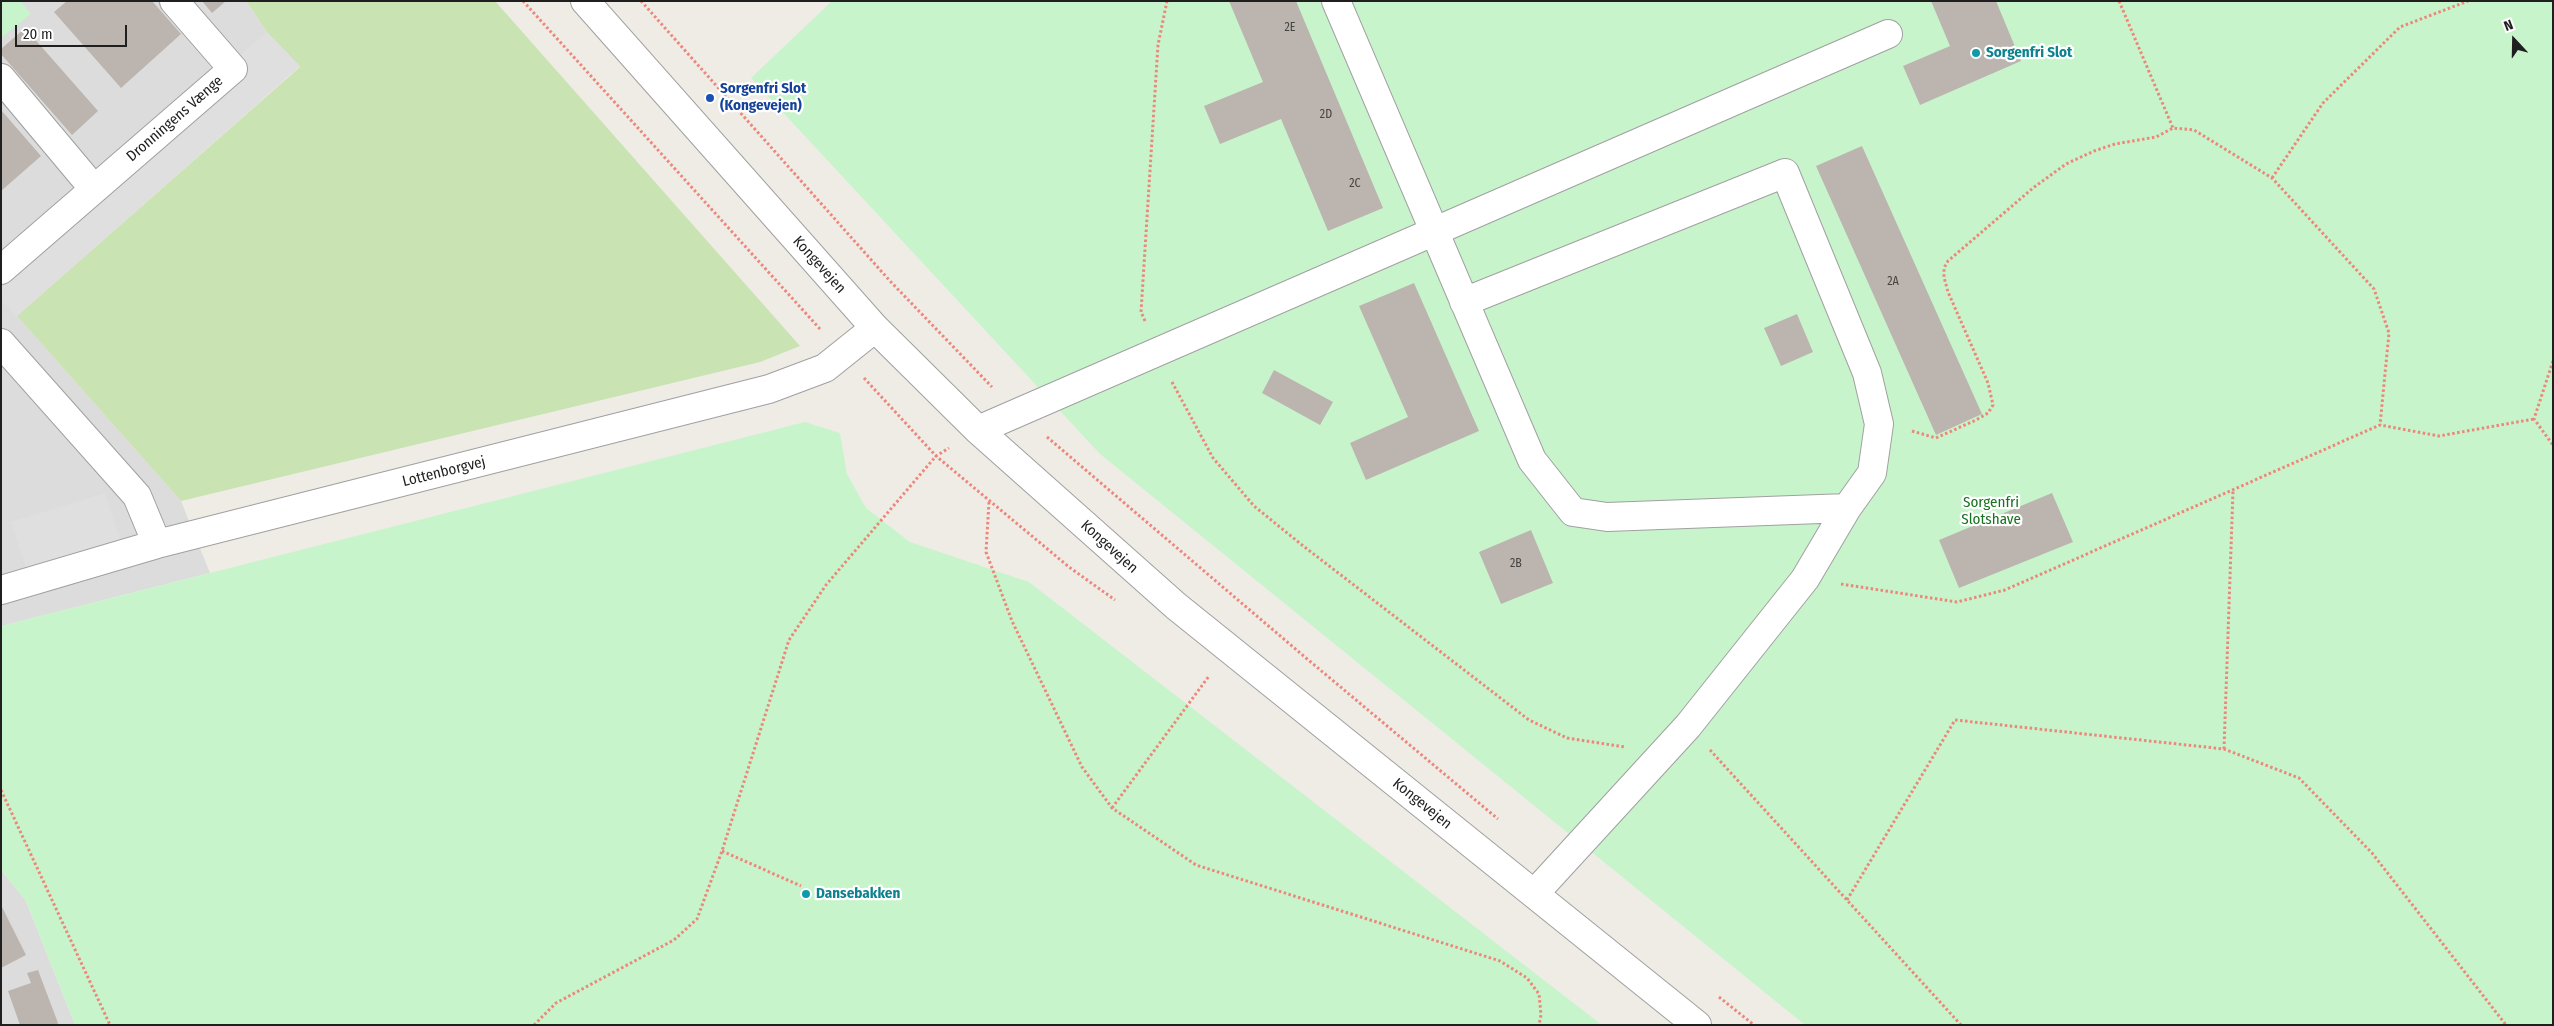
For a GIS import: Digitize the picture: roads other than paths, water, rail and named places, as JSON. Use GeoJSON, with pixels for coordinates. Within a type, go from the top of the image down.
{"type":"FeatureCollection","features":[{"type":"Feature","properties":{"kind":"street","name":"Dronningens Vænge"},"geometry":{"type":"LineString","coordinates":[[1,270],[233,69],[174,1]]}},
{"type":"Feature","properties":{"kind":"street","name":"Kongevejen"},"geometry":{"type":"LineString","coordinates":[[585,1],[875,328],[978,430],[1176,606],[1697,1025]]}},
{"type":"Feature","properties":{"kind":"street"},"geometry":{"type":"LineString","coordinates":[[1336,1],[1532,460],[1573,512],[1607,517],[1847,508]]}},
{"type":"Feature","properties":{"kind":"street"},"geometry":{"type":"LineString","coordinates":[[978,430],[1888,34]]}},
{"type":"Feature","properties":{"kind":"street"},"geometry":{"type":"LineString","coordinates":[[1,78],[94,189]]}},
{"type":"Feature","properties":{"kind":"street"},"geometry":{"type":"LineString","coordinates":[[1464,302],[1785,173],[1867,373],[1879,424],[1872,473],[1847,508],[1805,579],[1688,726],[1534,894]]}},
{"type":"Feature","properties":{"kind":"street","name":"Lottenborgvej"},"geometry":{"type":"LineString","coordinates":[[1,590],[157,544],[769,390],[825,368],[875,328]]}},
{"type":"Feature","properties":{"kind":"street"},"geometry":{"type":"LineString","coordinates":[[1,343],[137,496],[157,544]]}},
{"type":"Feature","properties":{"kind":"place","name":"Sorgenfri Slot"},"geometry":{"type":"Point","coordinates":[1976,53]}},
{"type":"Feature","properties":{"kind":"place","name":"Sorgenfri Slot (Kongevejen)"},"geometry":{"type":"Point","coordinates":[710,98]}},
{"type":"Feature","properties":{"kind":"place","name":"Dansebakken"},"geometry":{"type":"Point","coordinates":[806,894]}},
{"type":"Feature","properties":{"kind":"park label","name":"Sorgenfri Slotshave"},"geometry":{"type":"Point","coordinates":[1991,512]}}]}
